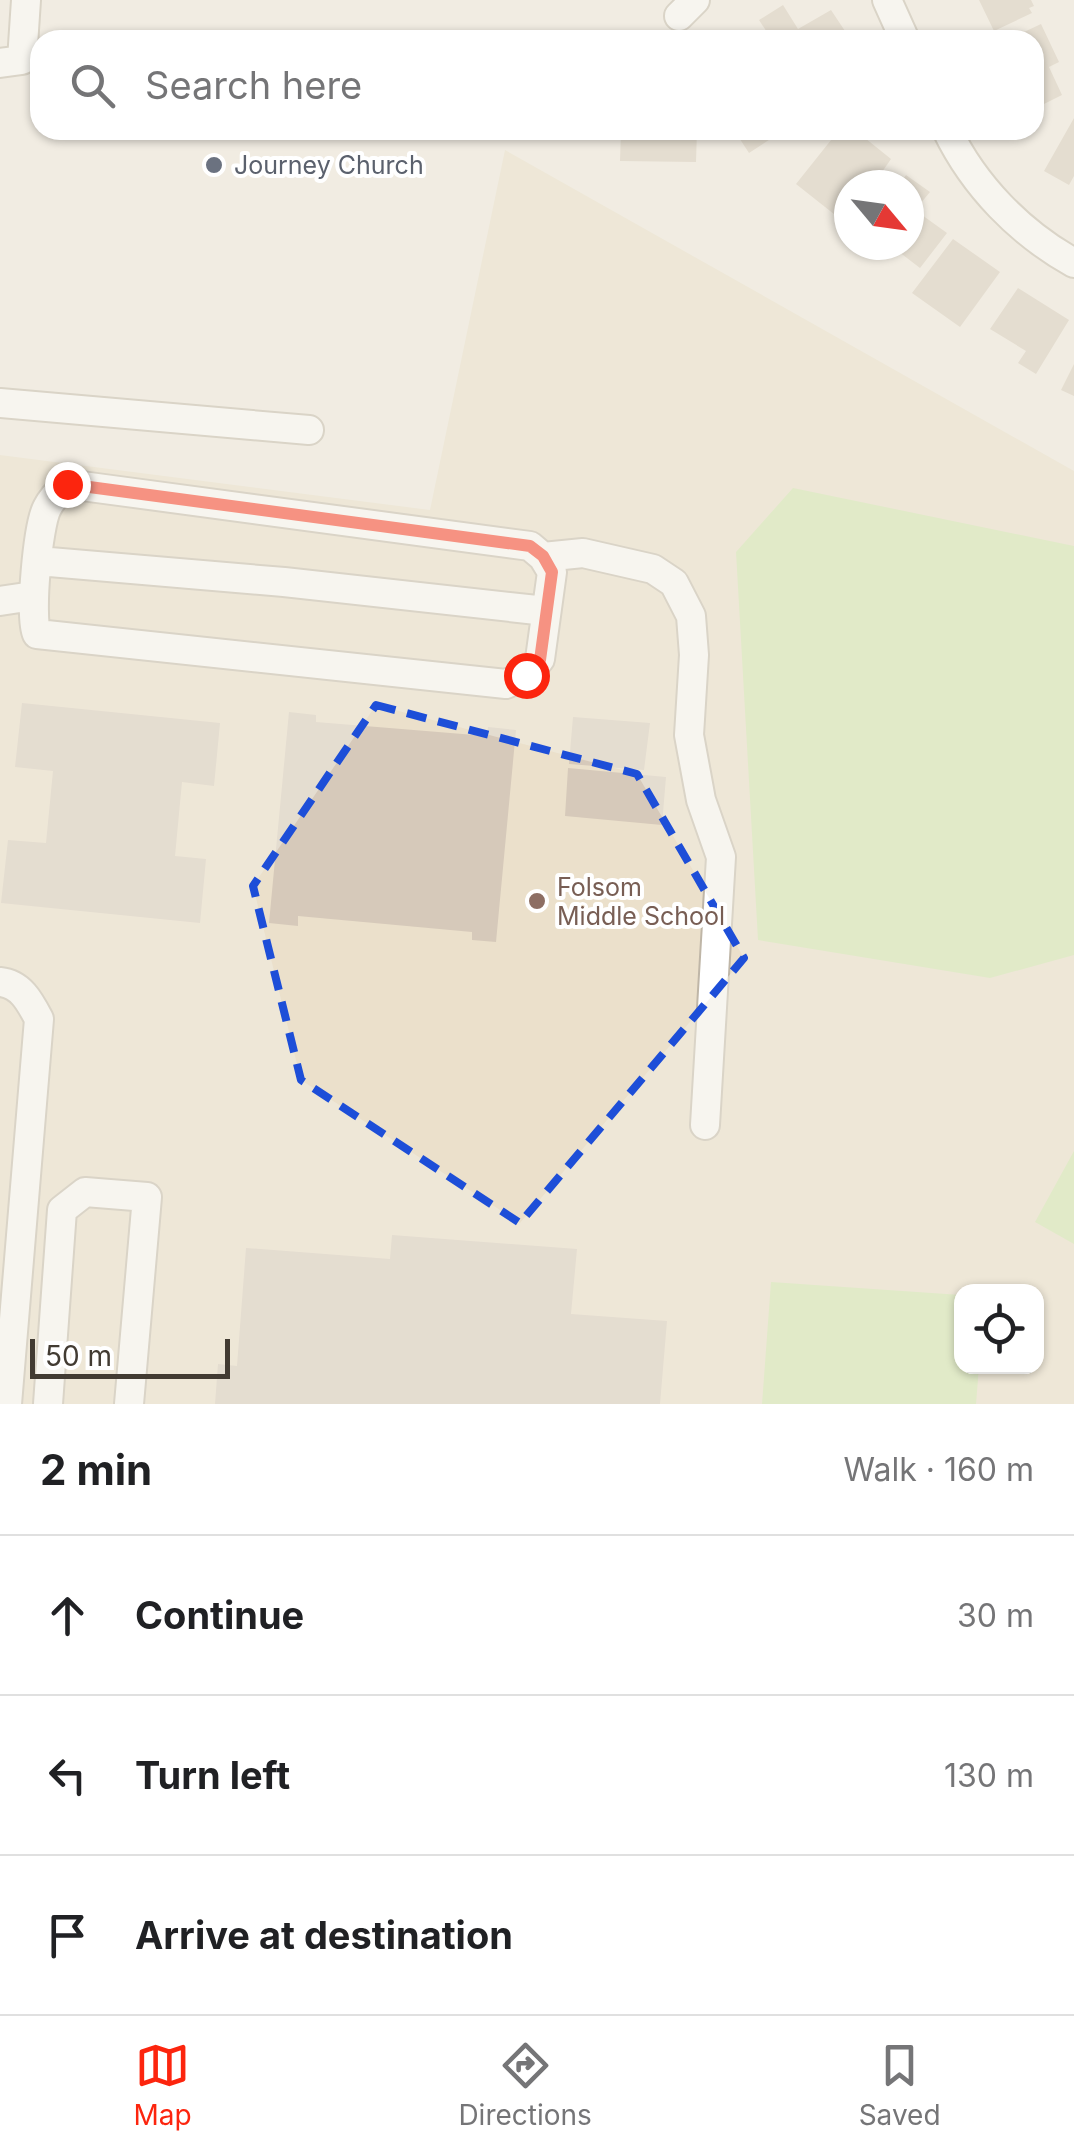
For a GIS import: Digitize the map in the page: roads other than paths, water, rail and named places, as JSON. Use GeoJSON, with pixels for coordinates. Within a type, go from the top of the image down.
{"type":"FeatureCollection","features":[{"type":"Feature","properties":{"kind":"street"},"geometry":{"type":"LineString","coordinates":[[0,64],[22,60],[26,0]]}},
{"type":"Feature","properties":{"kind":"street"},"geometry":{"type":"LineString","coordinates":[[887,0],[900,30]]}},
{"type":"Feature","properties":{"kind":"street"},"geometry":{"type":"LineString","coordinates":[[954,140],[992,198],[1022,228],[1074,263]]}},
{"type":"Feature","properties":{"kind":"street"},"geometry":{"type":"LineString","coordinates":[[0,403],[309,430]]}},
{"type":"Feature","properties":{"kind":"street"},"geometry":{"type":"LineString","coordinates":[[67,484],[530,546],[543,556],[552,572],[540,660],[526,675],[506,684],[37,634],[32,626],[38,561],[44,512],[67,484]]}},
{"type":"Feature","properties":{"kind":"street"},"geometry":{"type":"LineString","coordinates":[[543,556],[582,553],[652,568],[674,583],[691,616],[694,655],[689,736],[694,772],[722,857],[705,1124]]}},
{"type":"Feature","properties":{"kind":"street"},"geometry":{"type":"LineString","coordinates":[[38,561],[284,582],[546,611]]}},
{"type":"Feature","properties":{"kind":"street"},"geometry":{"type":"LineString","coordinates":[[0,601],[33,596]]}},
{"type":"Feature","properties":{"kind":"street"},"geometry":{"type":"LineString","coordinates":[[0,982],[8,982],[26,996],[38,1019],[7,1404]]}},
{"type":"Feature","properties":{"kind":"street"},"geometry":{"type":"LineString","coordinates":[[48,1404],[62,1210],[85,1192],[147,1197],[129,1404]]}},
{"type":"Feature","properties":{"kind":"place","name":"Journey Church"},"geometry":{"type":"Point","coordinates":[214,165]}},
{"type":"Feature","properties":{"kind":"place","name":"Folsom Middle School"},"geometry":{"type":"Point","coordinates":[537,901]}}]}
